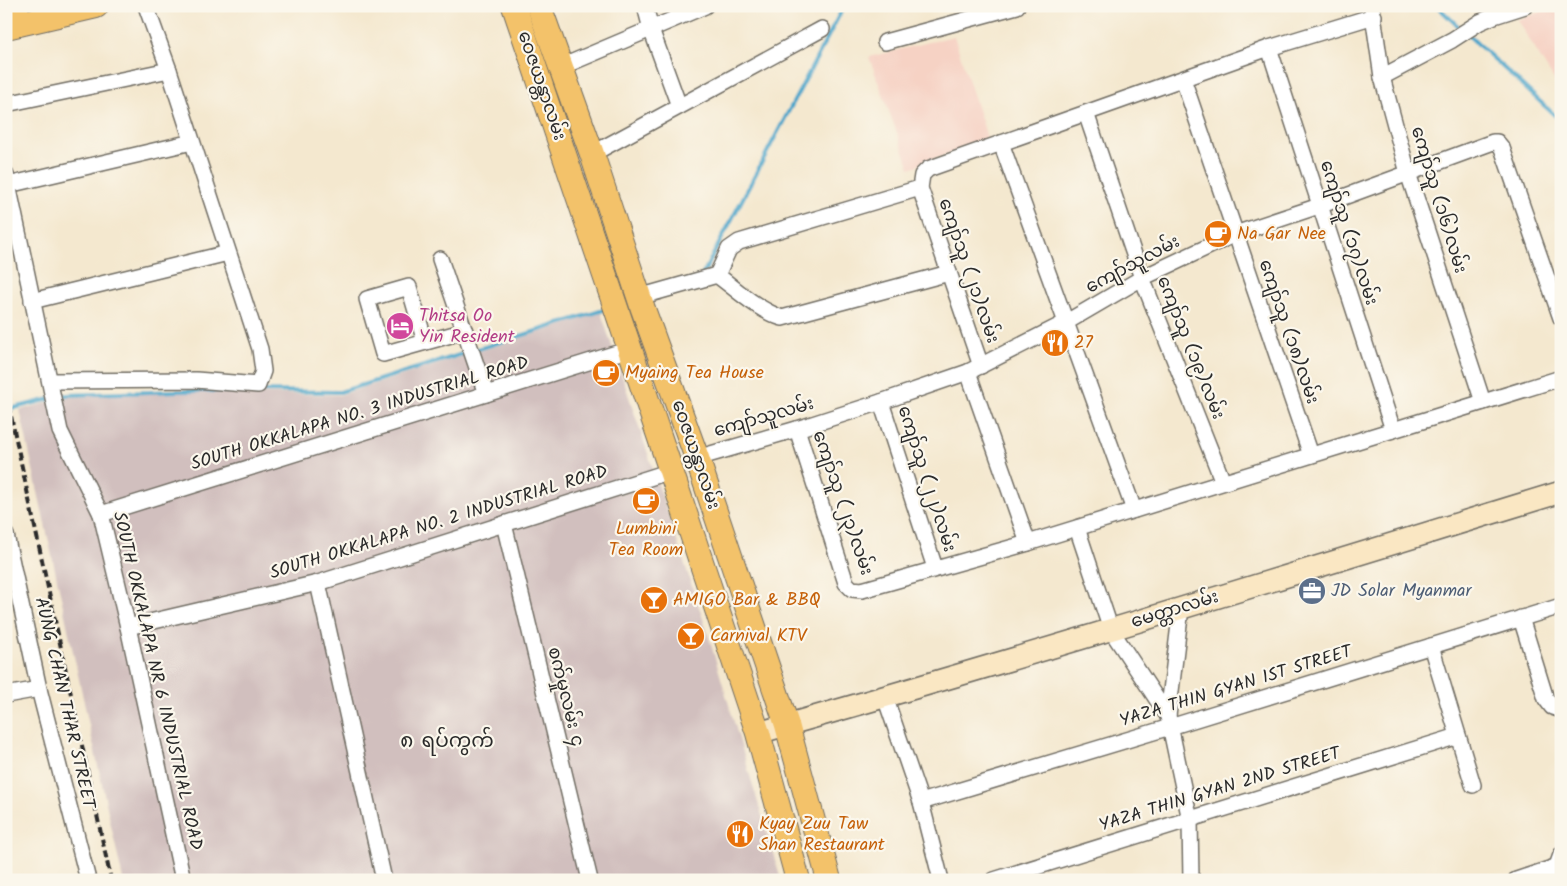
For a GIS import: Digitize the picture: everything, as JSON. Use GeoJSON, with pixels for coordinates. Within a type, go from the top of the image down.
{"type":"FeatureCollection","features":[{"type":"Feature","properties":{"kind":"main road"},"geometry":{"type":"LineString","coordinates":[[6,9],[17,6]]}},
{"type":"Feature","properties":{"kind":"main road"},"geometry":{"type":"LineString","coordinates":[[6,27],[96,6]]}},
{"type":"Feature","properties":{"kind":"main road","name":"ဝေဇယန္တာလမ်း"},"geometry":{"type":"LineString","coordinates":[[514,6],[758,733],[798,880]]}},
{"type":"Feature","properties":{"kind":"main road","name":"ဝေဇယန္တာလမ်း"},"geometry":{"type":"LineString","coordinates":[[539,6],[592,154],[639,297],[697,458],[787,724],[829,880]]}},
{"type":"Feature","properties":{"kind":"main road"},"geometry":{"type":"LineString","coordinates":[[582,208],[607,201]]}},
{"type":"Feature","properties":{"kind":"main road","name":"မေတ္တာလမ်း"},"geometry":{"type":"LineString","coordinates":[[758,733],[1110,630],[1561,492]]}},
{"type":"Feature","properties":{"kind":"street"},"geometry":{"type":"LineString","coordinates":[[50,381],[196,380],[258,386],[263,371],[260,349],[169,70],[146,6]]}},
{"type":"Feature","properties":{"kind":"street"},"geometry":{"type":"LineString","coordinates":[[645,6],[651,29],[679,106]]}},
{"type":"Feature","properties":{"kind":"street"},"geometry":{"type":"LineString","coordinates":[[561,67],[705,6]]}},
{"type":"Feature","properties":{"kind":"street"},"geometry":{"type":"LineString","coordinates":[[885,42],[969,13],[1017,6]]}},
{"type":"Feature","properties":{"kind":"street"},"geometry":{"type":"LineString","coordinates":[[1382,77],[1452,40],[1493,11],[1525,6]]}},
{"type":"Feature","properties":{"kind":"street"},"geometry":{"type":"LineString","coordinates":[[639,297],[717,275],[729,249],[739,242],[920,188],[922,174],[928,169],[1373,11]]}},
{"type":"Feature","properties":{"kind":"street","name":"ကျော်သူ (၁၆)လမ်း"},"geometry":{"type":"LineString","coordinates":[[1373,11],[1382,77],[1408,174],[1483,402]]}},
{"type":"Feature","properties":{"kind":"street"},"geometry":{"type":"LineString","coordinates":[[592,154],[822,29]]}},
{"type":"Feature","properties":{"kind":"street","name":"ကျော်သူ (၁၇)လမ်း"},"geometry":{"type":"LineString","coordinates":[[1269,48],[1393,430]]}},
{"type":"Feature","properties":{"kind":"street"},"geometry":{"type":"LineString","coordinates":[[6,104],[169,70]]}},
{"type":"Feature","properties":{"kind":"street","name":"ကျော်သူ (၁၈)လမ်း"},"geometry":{"type":"LineString","coordinates":[[1183,79],[1310,455]]}},
{"type":"Feature","properties":{"kind":"street","name":"ကျော်သူ (၁၉)လမ်း"},"geometry":{"type":"LineString","coordinates":[[1086,113],[1142,278],[1223,482]]}},
{"type":"Feature","properties":{"kind":"street"},"geometry":{"type":"LineString","coordinates":[[7,180],[192,142]]}},
{"type":"Feature","properties":{"kind":"street","name":"ကျော်သူလမ်း"},"geometry":{"type":"LineString","coordinates":[[697,458],[797,429],[974,369],[1065,323],[1142,278],[1235,234],[1319,206],[1493,142],[1497,142],[1502,148],[1561,318]]}},
{"type":"Feature","properties":{"kind":"street"},"geometry":{"type":"LineString","coordinates":[[1001,143],[1134,510]]}},
{"type":"Feature","properties":{"kind":"street","name":"SOUTH OKKALAPA NR 6 INDUSTRIAL ROAD"},"geometry":{"type":"LineString","coordinates":[[7,180],[60,431],[101,514],[128,627],[183,880]]}},
{"type":"Feature","properties":{"kind":"street","name":"ကျော်သူ (၂၁)လမ်း"},"geometry":{"type":"LineString","coordinates":[[920,188],[949,273],[974,369],[1028,543]]}},
{"type":"Feature","properties":{"kind":"street"},"geometry":{"type":"LineString","coordinates":[[32,301],[228,253]]}},
{"type":"Feature","properties":{"kind":"street"},"geometry":{"type":"LineString","coordinates":[[440,258],[486,394]]}},
{"type":"Feature","properties":{"kind":"street"},"geometry":{"type":"LineString","coordinates":[[717,275],[750,300],[773,315],[782,318],[949,273]]}},
{"type":"Feature","properties":{"kind":"street"},"geometry":{"type":"LineString","coordinates":[[425,342],[409,287],[367,299],[383,354],[465,331]]}},
{"type":"Feature","properties":{"kind":"street","name":"SOUTH OKKALAPA NO. 3 INDUSTRIAL ROAD"},"geometry":{"type":"LineString","coordinates":[[101,514],[630,349]]}},
{"type":"Feature","properties":{"kind":"street"},"geometry":{"type":"LineString","coordinates":[[935,568],[1028,543],[1561,378]]}},
{"type":"Feature","properties":{"kind":"street","name":"ကျော်သူ (၂၂)လမ်း"},"geometry":{"type":"LineString","coordinates":[[881,402],[935,568]]}},
{"type":"Feature","properties":{"kind":"street","name":"ကျော်သူ (၂၃)လမ်း"},"geometry":{"type":"LineString","coordinates":[[797,429],[846,583],[852,589],[862,590],[935,568]]}},
{"type":"Feature","properties":{"kind":"street","name":"SOUTH OKKALAPA NO. 2 INDUSTRIAL ROAD"},"geometry":{"type":"LineString","coordinates":[[128,627],[318,583],[671,471]]}},
{"type":"Feature","properties":{"kind":"street","name":"စက်မှုလမ်း ၄"},"geometry":{"type":"LineString","coordinates":[[504,524],[590,880]]}},
{"type":"Feature","properties":{"kind":"street"},"geometry":{"type":"LineString","coordinates":[[1077,528],[1110,630],[1169,721]]}},
{"type":"Feature","properties":{"kind":"street","name":"AUNG CHAN THAR STREET"},"geometry":{"type":"LineString","coordinates":[[6,536],[40,688],[88,880]]}},
{"type":"Feature","properties":{"kind":"street"},"geometry":{"type":"LineString","coordinates":[[318,583],[384,880]]}},
{"type":"Feature","properties":{"kind":"street","name":"YAZA THIN GYAN 1ST STREET"},"geometry":{"type":"LineString","coordinates":[[921,802],[1169,721],[1431,646],[1561,606]]}},
{"type":"Feature","properties":{"kind":"street"},"geometry":{"type":"LineString","coordinates":[[1180,608],[1169,721],[1190,820],[1191,880]]}},
{"type":"Feature","properties":{"kind":"street"},"geometry":{"type":"LineString","coordinates":[[1521,618],[1546,699],[1552,707],[1561,710]]}},
{"type":"Feature","properties":{"kind":"street"},"geometry":{"type":"LineString","coordinates":[[1431,646],[1473,785]]}},
{"type":"Feature","properties":{"kind":"street"},"geometry":{"type":"LineString","coordinates":[[6,695],[40,688]]}},
{"type":"Feature","properties":{"kind":"street"},"geometry":{"type":"LineString","coordinates":[[885,697],[921,802],[941,880]]}},
{"type":"Feature","properties":{"kind":"street","name":"YAZA THIN GYAN 2ND STREET"},"geometry":{"type":"LineString","coordinates":[[994,880],[1458,736]]}},
{"type":"Feature","properties":{"kind":"street"},"geometry":{"type":"LineString","coordinates":[[1516,880],[1556,867]]}},
{"type":"Feature","properties":{"kind":"shaded area"},"geometry":{"type":"Polygon","coordinates":[[[1561,6],[1561,85],[1558,86],[1517,20],[1561,6]]]}},
{"type":"Feature","properties":{"kind":"shaded area"},"geometry":{"type":"Polygon","coordinates":[[[954,36],[988,140],[910,168],[869,57],[954,36]]]}},
{"type":"Feature","properties":{"kind":"shaded area"},"geometry":{"type":"Polygon","coordinates":[[[601,313],[707,631],[781,880],[123,880],[20,410],[68,397],[177,392],[340,395],[601,313]]]}},
{"type":"Feature","properties":{"kind":"waterway"},"geometry":{"type":"LineString","coordinates":[[703,274],[844,6]]}},
{"type":"Feature","properties":{"kind":"waterway"},"geometry":{"type":"LineString","coordinates":[[1437,6],[1461,29]]}},
{"type":"Feature","properties":{"kind":"waterway"},"geometry":{"type":"LineString","coordinates":[[1468,35],[1561,121]]}},
{"type":"Feature","properties":{"kind":"waterway"},"geometry":{"type":"LineString","coordinates":[[475,350],[607,309]]}},
{"type":"Feature","properties":{"kind":"waterway"},"geometry":{"type":"LineString","coordinates":[[257,391],[340,392],[469,352]]}},
{"type":"Feature","properties":{"kind":"waterway"},"geometry":{"type":"LineString","coordinates":[[57,397],[66,395],[177,391],[247,391]]}},
{"type":"Feature","properties":{"kind":"waterway"},"geometry":{"type":"LineString","coordinates":[[6,410],[50,399]]}},
{"type":"Feature","properties":{"kind":"railway"},"geometry":{"type":"LineString","coordinates":[[6,393],[111,880]]}},
{"type":"Feature","properties":{"kind":"place","name":"Na Gar Nee"},"geometry":{"type":"Point","coordinates":[1218,234]}},
{"type":"Feature","properties":{"kind":"place","name":"Thitsa Oo Yin Resident"},"geometry":{"type":"Point","coordinates":[400,326]}},
{"type":"Feature","properties":{"kind":"place","name":"27"},"geometry":{"type":"Point","coordinates":[1055,343]}},
{"type":"Feature","properties":{"kind":"place","name":"Myaing Tea House"},"geometry":{"type":"Point","coordinates":[606,373]}},
{"type":"Feature","properties":{"kind":"place","name":"Lumbini Tea Room"},"geometry":{"type":"Point","coordinates":[646,501]}},
{"type":"Feature","properties":{"kind":"place","name":"JD Solar Myanmar"},"geometry":{"type":"Point","coordinates":[1312,591]}},
{"type":"Feature","properties":{"kind":"place","name":"AMIGO Bar & BBQ"},"geometry":{"type":"Point","coordinates":[654,600]}},
{"type":"Feature","properties":{"kind":"place","name":"Carnival KTV"},"geometry":{"type":"Point","coordinates":[691,636]}},
{"type":"Feature","properties":{"kind":"place","name":"Kyay Zuu Taw Shan Restaurant"},"geometry":{"type":"Point","coordinates":[740,834]}},
{"type":"Feature","properties":{"kind":"district","name":"၈ ရပ်ကွက်"},"geometry":{"type":"Point","coordinates":[447,742]}}]}
